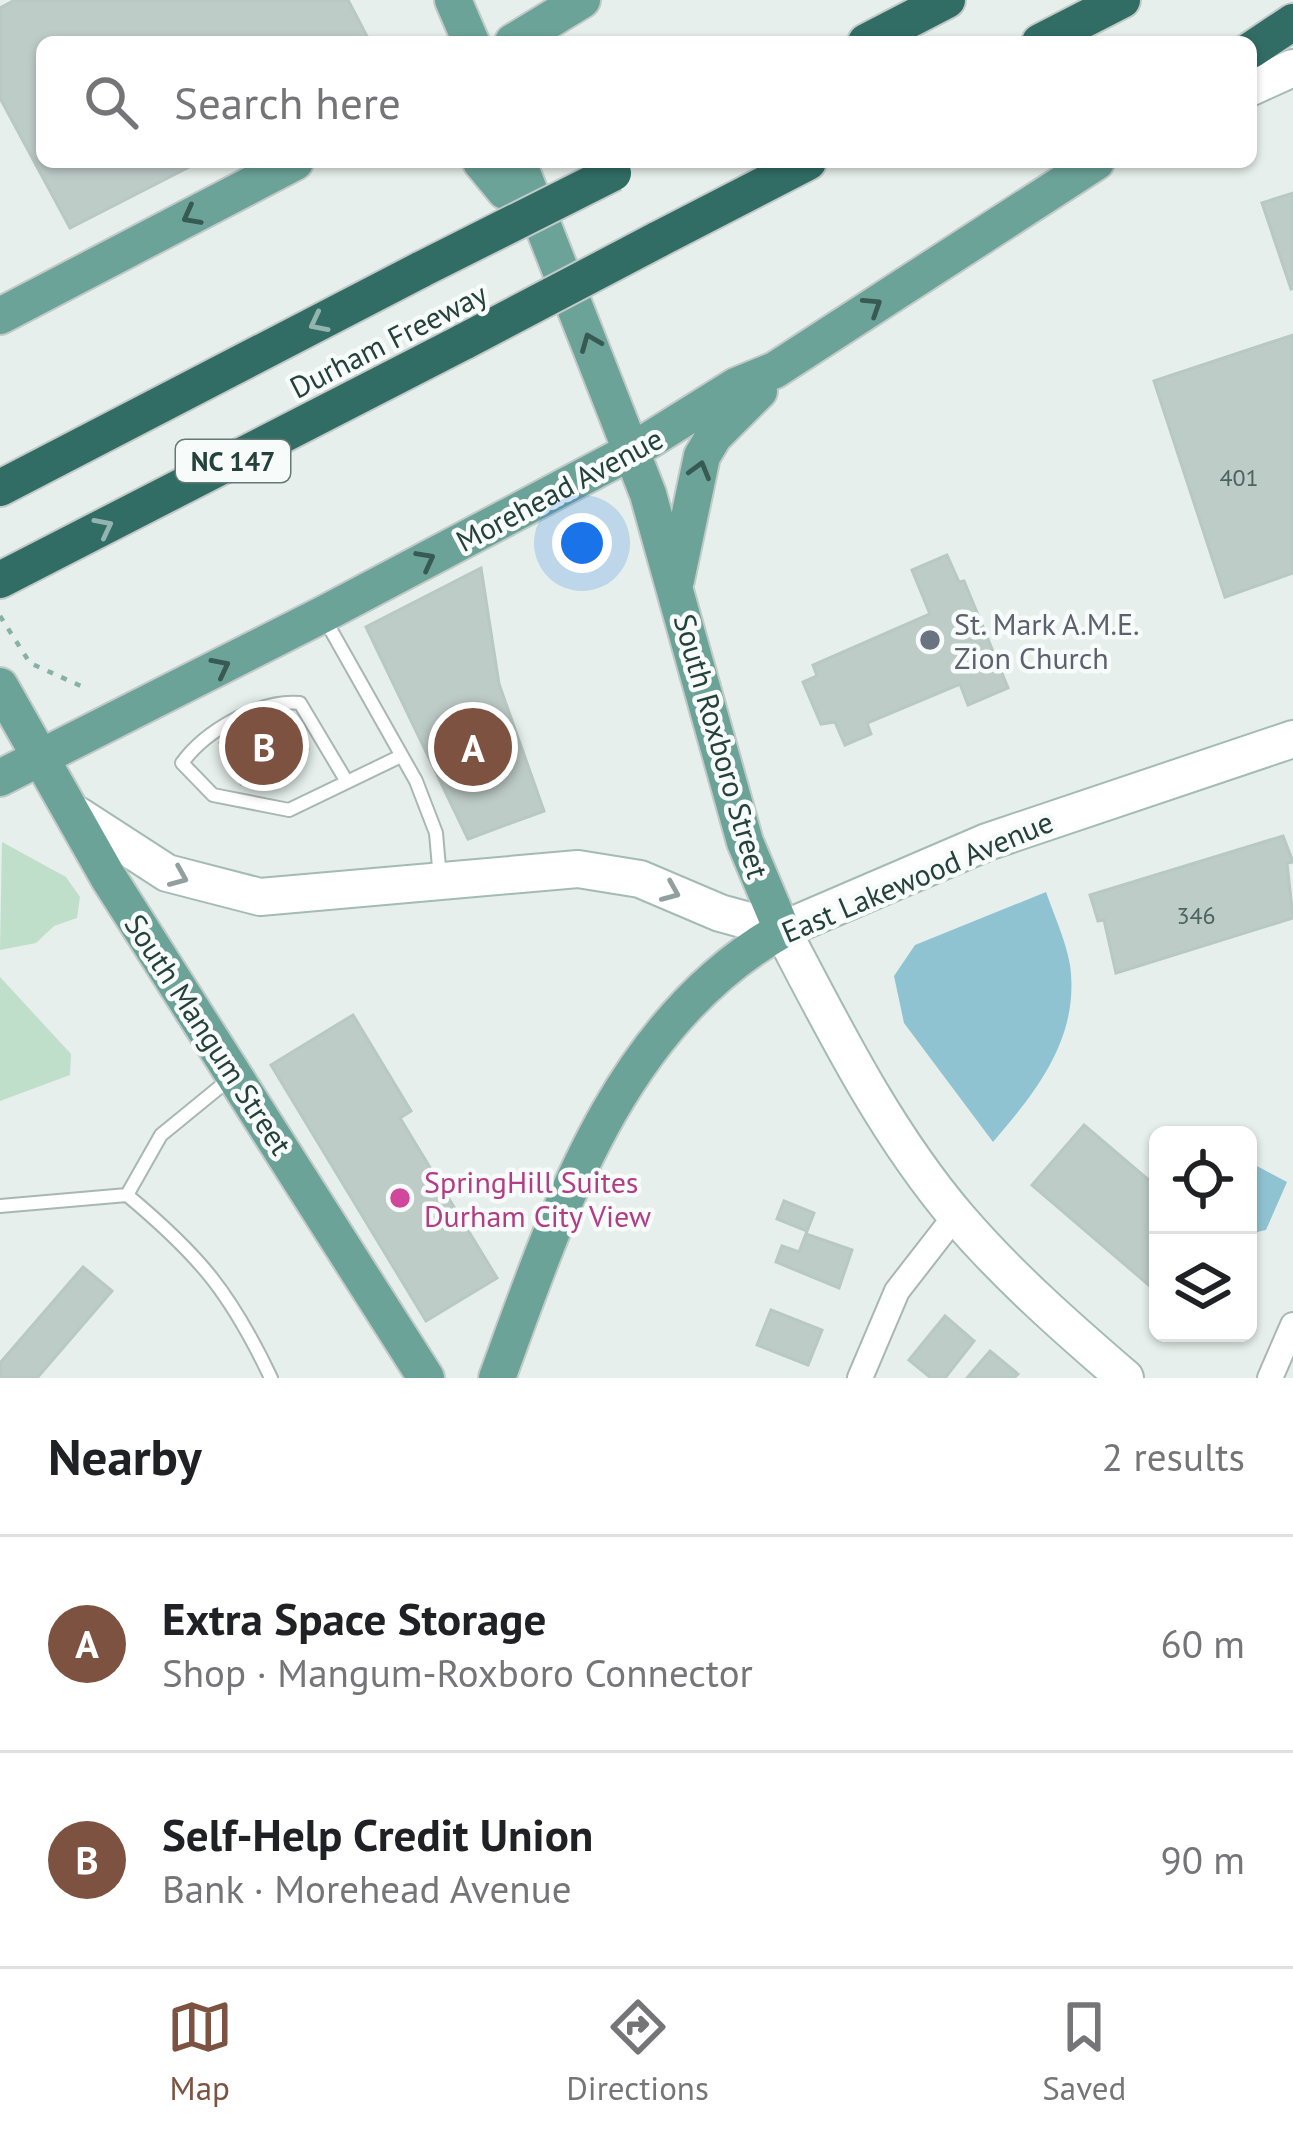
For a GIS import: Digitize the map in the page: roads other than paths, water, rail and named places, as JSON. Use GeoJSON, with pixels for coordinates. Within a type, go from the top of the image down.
{"type":"FeatureCollection","features":[{"type":"Feature","properties":{"kind":"highway"},"geometry":{"type":"LineString","coordinates":[[878,36],[947,0]]}},
{"type":"Feature","properties":{"kind":"highway"},"geometry":{"type":"LineString","coordinates":[[1052,36],[1122,0]]}},
{"type":"Feature","properties":{"kind":"highway"},"geometry":{"type":"LineString","coordinates":[[1257,46],[1293,22]]}},
{"type":"Feature","properties":{"kind":"highway","name":"Durham Freeway"},"geometry":{"type":"LineString","coordinates":[[0,488],[622,168]]}},
{"type":"Feature","properties":{"kind":"highway","name":"Durham Freeway"},"geometry":{"type":"LineString","coordinates":[[0,580],[796,168]]}},
{"type":"Feature","properties":{"kind":"main road"},"geometry":{"type":"LineString","coordinates":[[453,0],[468,36]]}},
{"type":"Feature","properties":{"kind":"main road"},"geometry":{"type":"LineString","coordinates":[[523,36],[582,0]]}},
{"type":"Feature","properties":{"kind":"main road"},"geometry":{"type":"LineString","coordinates":[[1257,84],[1293,68]]}},
{"type":"Feature","properties":{"kind":"main road"},"geometry":{"type":"LineString","coordinates":[[0,316],[284,168]]}},
{"type":"Feature","properties":{"kind":"main road"},"geometry":{"type":"LineString","coordinates":[[486,168],[505,191],[524,179]]}},
{"type":"Feature","properties":{"kind":"main road","name":"Morehead Avenue"},"geometry":{"type":"LineString","coordinates":[[0,778],[632,451],[736,386],[775,370],[1087,168]]}},
{"type":"Feature","properties":{"kind":"main road","name":"South Roxboro Street"},"geometry":{"type":"LineString","coordinates":[[524,179],[632,451],[675,584],[745,842],[782,930],[901,1140],[956,1215],[1050,1312],[1125,1378]]}},
{"type":"Feature","properties":{"kind":"main road"},"geometry":{"type":"LineString","coordinates":[[675,584],[702,456],[775,370]]}},
{"type":"Feature","properties":{"kind":"main road","name":"South Mangum Street"},"geometry":{"type":"LineString","coordinates":[[0,686],[55,786],[79,817],[108,877],[426,1378]]}},
{"type":"Feature","properties":{"kind":"main road","name":"East Lakewood Avenue"},"geometry":{"type":"LineString","coordinates":[[497,1378],[558,1213],[608,1111],[711,981],[742,953],[782,930],[988,842],[1293,739]]}},
{"type":"Feature","properties":{"kind":"main road"},"geometry":{"type":"LineString","coordinates":[[79,817],[167,873],[260,897],[557,869],[611,872],[782,930]]}},
{"type":"Feature","properties":{"kind":"street"},"geometry":{"type":"LineString","coordinates":[[860,1378],[897,1292],[956,1215]]}},
{"type":"Feature","properties":{"kind":"street"},"geometry":{"type":"LineString","coordinates":[[1270,1378],[1293,1325]]}},
{"type":"Feature","properties":{"kind":"lane"},"geometry":{"type":"LineString","coordinates":[[322,615],[401,756],[436,833],[440,883]]}},
{"type":"Feature","properties":{"kind":"lane"},"geometry":{"type":"LineString","coordinates":[[347,782],[299,703],[277,701],[196,743],[182,763],[213,794],[290,810],[401,756]]}},
{"type":"Feature","properties":{"kind":"lane"},"geometry":{"type":"LineString","coordinates":[[127,1195],[161,1135],[237,1074]]}},
{"type":"Feature","properties":{"kind":"lane"},"geometry":{"type":"LineString","coordinates":[[0,1206],[127,1195],[212,1273],[242,1318],[272,1378]]}},
{"type":"Feature","properties":{"kind":"water"},"geometry":{"type":"Polygon","coordinates":[[[1046,892],[1070,965],[1068,1016],[1062,1039],[1039,1083],[993,1142],[904,1023],[894,976],[915,945],[1046,892]]]}},
{"type":"Feature","properties":{"kind":"water"},"geometry":{"type":"Polygon","coordinates":[[[1257,1166],[1287,1182],[1266,1230],[1257,1232],[1257,1166]]]}},
{"type":"Feature","properties":{"kind":"place","name":"St. Mark A.M.E. Zion Church"},"geometry":{"type":"Point","coordinates":[930,640]}},
{"type":"Feature","properties":{"kind":"place","name":"Self-Help Credit Union"},"geometry":{"type":"Point","coordinates":[264,746]}},
{"type":"Feature","properties":{"kind":"place","name":"Extra Space Storage"},"geometry":{"type":"Point","coordinates":[473,747]}},
{"type":"Feature","properties":{"kind":"place","name":"SpringHill Suites Durham City View"},"geometry":{"type":"Point","coordinates":[400,1198]}}]}
